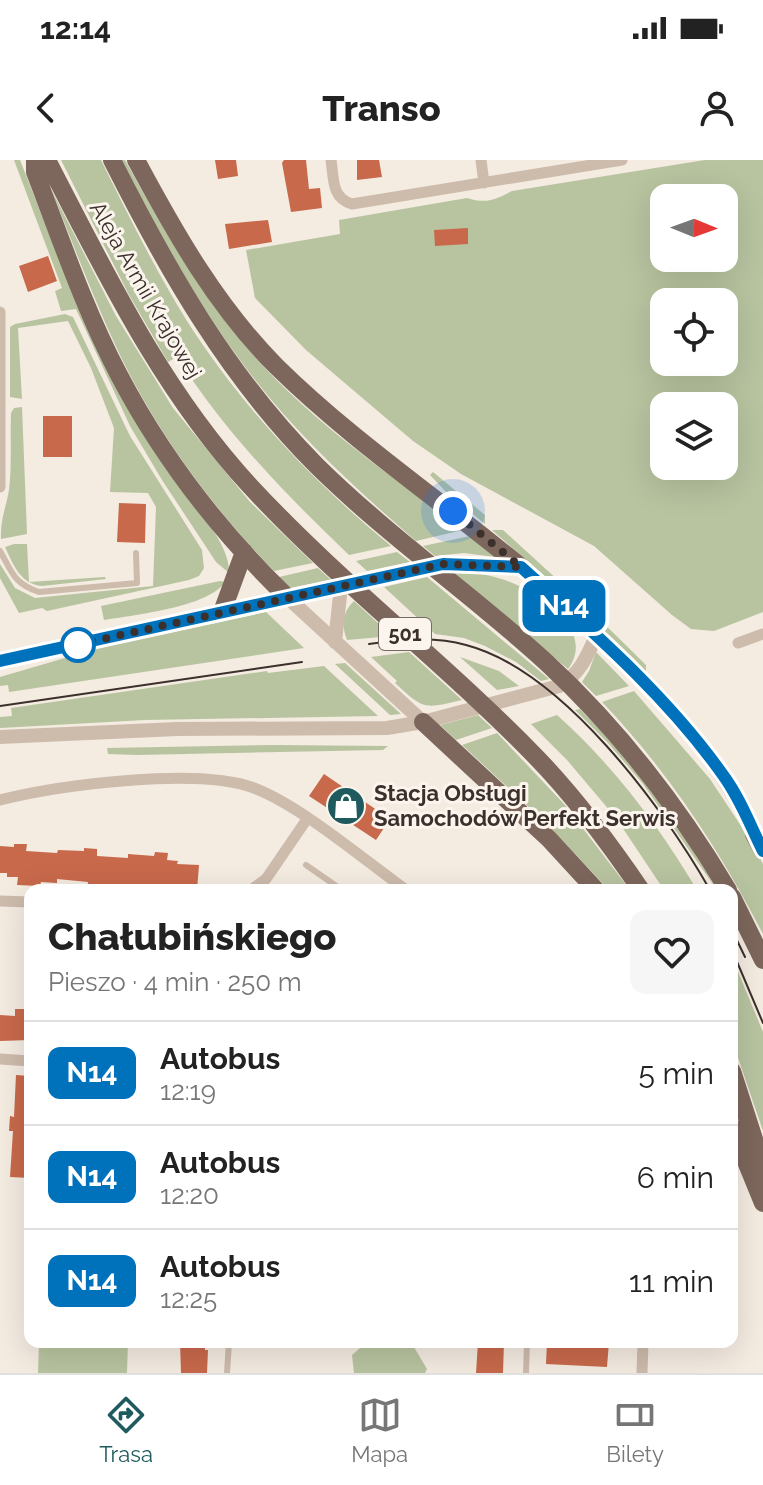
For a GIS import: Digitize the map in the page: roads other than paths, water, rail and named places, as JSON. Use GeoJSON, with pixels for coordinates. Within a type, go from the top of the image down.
{"type":"FeatureCollection","features":[{"type":"Feature","properties":{"kind":"main road"},"geometry":{"type":"LineString","coordinates":[[35,160],[35,172],[119,375],[176,467],[244,552],[288,598]]}},
{"type":"Feature","properties":{"kind":"main road","name":"Aleja Armii Krajowej"},"geometry":{"type":"LineString","coordinates":[[47,160],[118,297],[167,380],[220,452],[288,525],[537,757],[603,835],[637,884]]}},
{"type":"Feature","properties":{"kind":"main road","name":"Aleja Armii Krajowej"},"geometry":{"type":"LineString","coordinates":[[112,160],[183,295],[248,388],[288,435],[343,491],[546,663],[597,712],[673,805],[724,884]]}},
{"type":"Feature","properties":{"kind":"main road"},"geometry":{"type":"LineString","coordinates":[[136,160],[195,263],[233,317],[275,364],[329,414],[521,567]]}},
{"type":"Feature","properties":{"kind":"main road"},"geometry":{"type":"LineString","coordinates":[[222,612],[244,552]]}},
{"type":"Feature","properties":{"kind":"main road"},"geometry":{"type":"LineString","coordinates":[[423,722],[549,839],[590,884]]}},
{"type":"Feature","properties":{"kind":"main road"},"geometry":{"type":"LineString","coordinates":[[759,832],[763,851]]}},
{"type":"Feature","properties":{"kind":"main road"},"geometry":{"type":"LineString","coordinates":[[738,909],[763,960]]}},
{"type":"Feature","properties":{"kind":"main road"},"geometry":{"type":"LineString","coordinates":[[738,1090],[754,1139],[763,1189]]}},
{"type":"Feature","properties":{"kind":"main road"},"geometry":{"type":"LineString","coordinates":[[738,1142],[763,1203]]}},
{"type":"Feature","properties":{"kind":"street"},"geometry":{"type":"LineString","coordinates":[[331,160],[335,192],[342,201],[352,204],[622,160]]}},
{"type":"Feature","properties":{"kind":"street"},"geometry":{"type":"LineString","coordinates":[[481,160],[484,183]]}},
{"type":"Feature","properties":{"kind":"street"},"geometry":{"type":"LineString","coordinates":[[0,312],[0,487]]}},
{"type":"Feature","properties":{"kind":"street"},"geometry":{"type":"LineString","coordinates":[[0,661],[443,564],[521,567],[632,670],[698,743],[724,776],[759,832]]}},
{"type":"Feature","properties":{"kind":"street"},"geometry":{"type":"LineString","coordinates":[[335,642],[341,586]]}},
{"type":"Feature","properties":{"kind":"street"},"geometry":{"type":"LineString","coordinates":[[288,598],[423,722]]}},
{"type":"Feature","properties":{"kind":"street"},"geometry":{"type":"LineString","coordinates":[[738,643],[763,634]]}},
{"type":"Feature","properties":{"kind":"street"},"geometry":{"type":"LineString","coordinates":[[0,737],[177,729],[387,728],[423,722],[559,686],[571,679],[596,636]]}},
{"type":"Feature","properties":{"kind":"street"},"geometry":{"type":"LineString","coordinates":[[0,800],[77,786],[151,781],[218,781],[253,788],[307,819],[398,884]]}},
{"type":"Feature","properties":{"kind":"street"},"geometry":{"type":"LineString","coordinates":[[259,884],[266,879],[307,819]]}},
{"type":"Feature","properties":{"kind":"street"},"geometry":{"type":"LineString","coordinates":[[273,884],[277,863]]}},
{"type":"Feature","properties":{"kind":"street"},"geometry":{"type":"LineString","coordinates":[[0,901],[24,902]]}},
{"type":"Feature","properties":{"kind":"street"},"geometry":{"type":"LineString","coordinates":[[0,1059],[24,1061]]}},
{"type":"Feature","properties":{"kind":"street"},"geometry":{"type":"LineString","coordinates":[[642,1373],[643,1348]]}},
{"type":"Feature","properties":{"kind":"lane"},"geometry":{"type":"LineString","coordinates":[[0,551],[17,581],[25,588],[39,592],[137,583],[136,553]]}},
{"type":"Feature","properties":{"kind":"lane"},"geometry":{"type":"LineString","coordinates":[[306,865],[333,884]]}},
{"type":"Feature","properties":{"kind":"lane"},"geometry":{"type":"LineString","coordinates":[[227,1373],[229,1348]]}},
{"type":"Feature","properties":{"kind":"lane"},"geometry":{"type":"LineString","coordinates":[[526,1373],[527,1348]]}},
{"type":"Feature","properties":{"kind":"tram line"},"geometry":{"type":"LineString","coordinates":[[369,644],[418,640],[454,642],[502,659],[538,682],[573,712],[637,783],[666,820],[706,884]]}},
{"type":"Feature","properties":{"kind":"tram line"},"geometry":{"type":"LineString","coordinates":[[0,706],[302,662]]}},
{"type":"Feature","properties":{"kind":"tram line"},"geometry":{"type":"LineString","coordinates":[[738,942],[745,957]]}},
{"type":"Feature","properties":{"kind":"tram line"},"geometry":{"type":"LineString","coordinates":[[738,964],[763,1023]]}},
{"type":"Feature","properties":{"kind":"place","name":"Stacja Obsługi Samochodów Perfekt Serwis"},"geometry":{"type":"Point","coordinates":[346,806]}}]}
